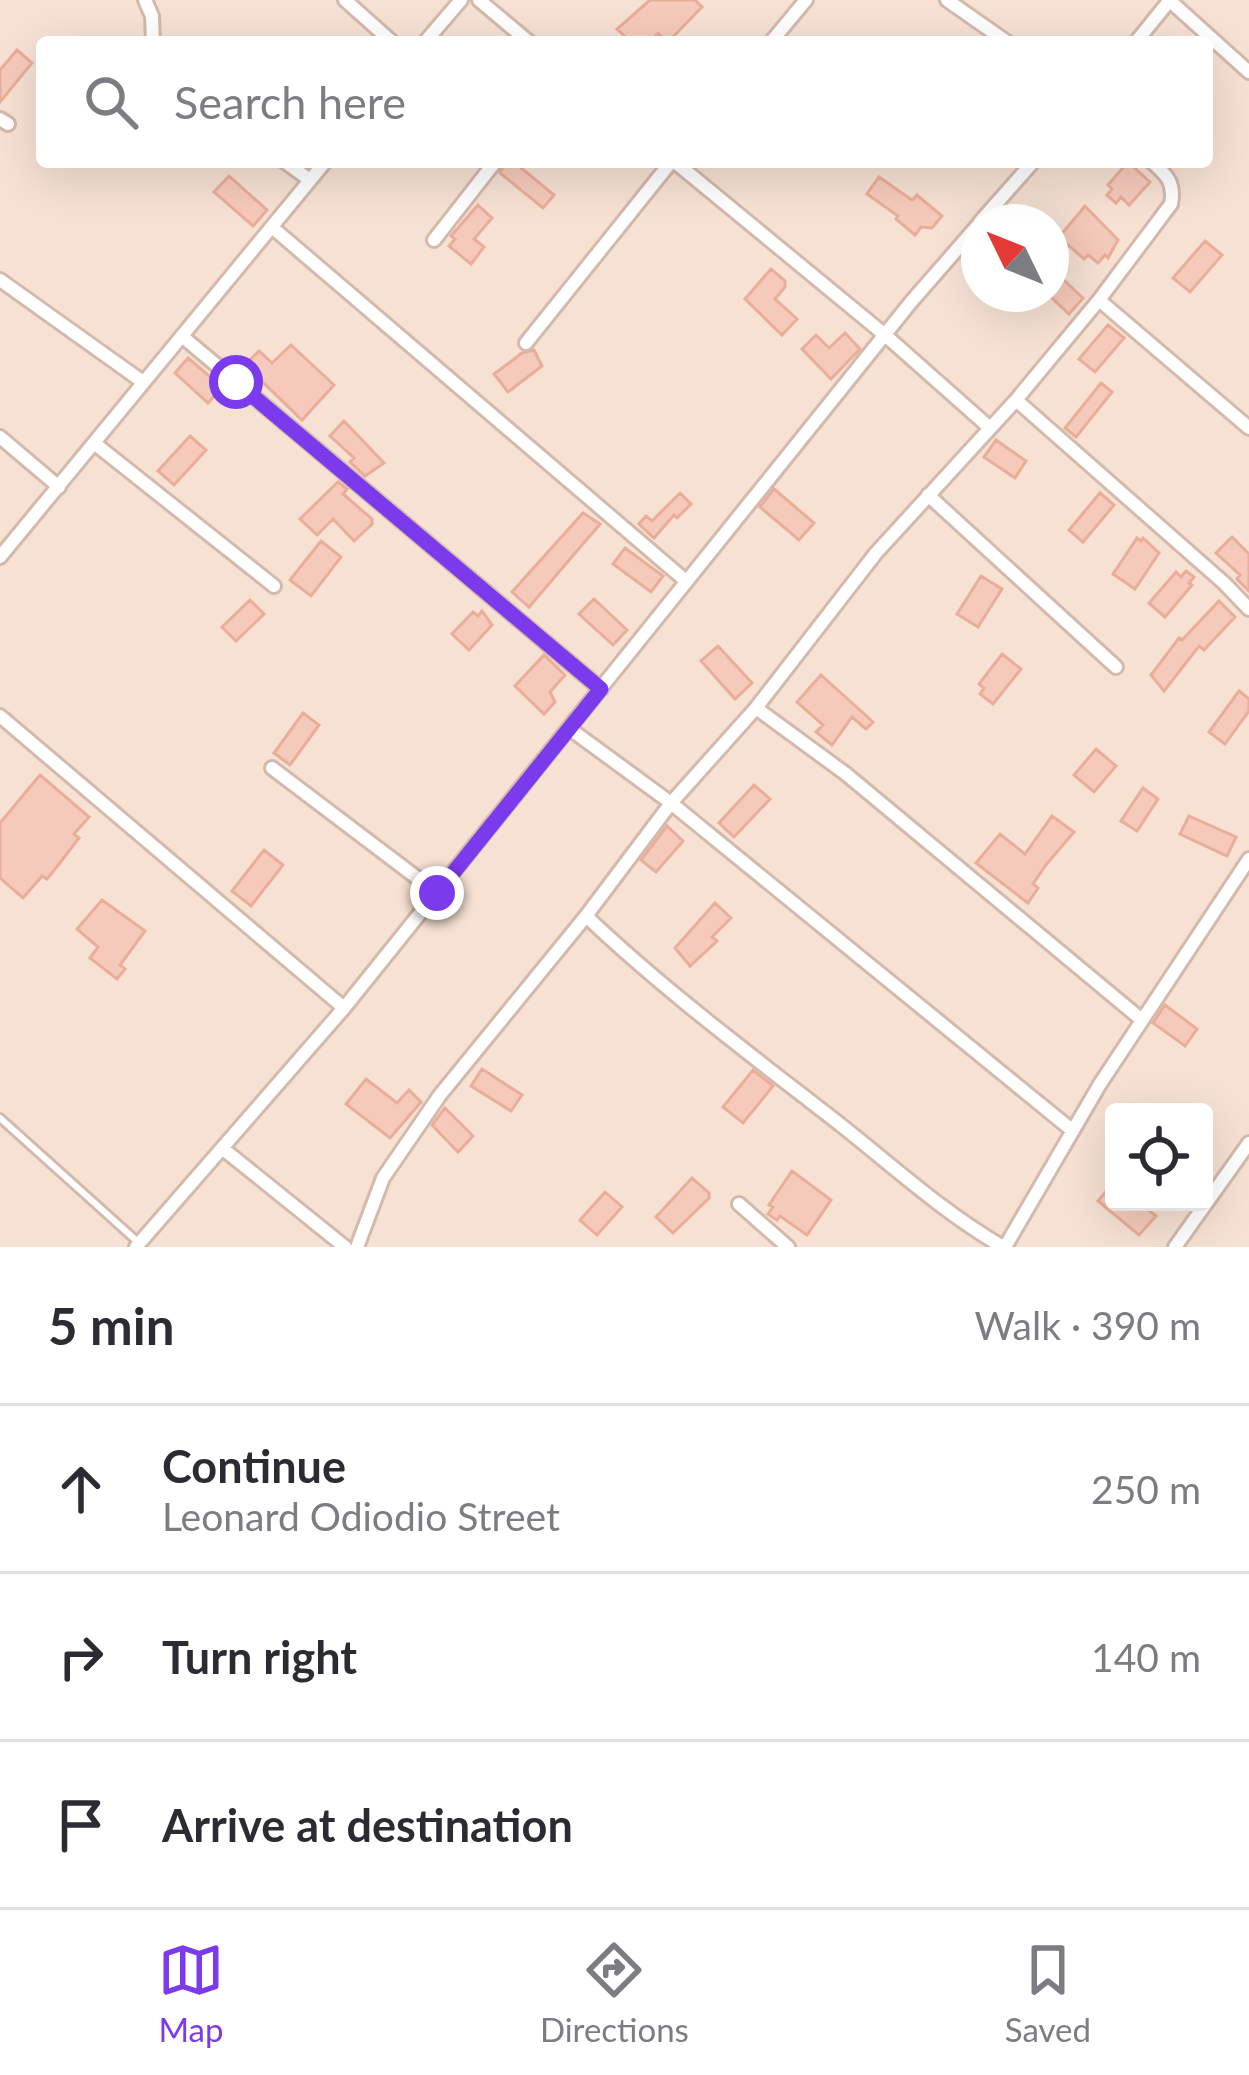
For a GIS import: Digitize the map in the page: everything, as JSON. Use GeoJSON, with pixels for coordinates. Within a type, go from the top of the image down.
{"type":"FeatureCollection","features":[{"type":"Feature","properties":{"kind":"street"},"geometry":{"type":"LineString","coordinates":[[145,0],[153,36]]}},
{"type":"Feature","properties":{"kind":"street"},"geometry":{"type":"LineString","coordinates":[[345,0],[385,36]]}},
{"type":"Feature","properties":{"kind":"street"},"geometry":{"type":"LineString","coordinates":[[430,36],[461,0]]}},
{"type":"Feature","properties":{"kind":"street"},"geometry":{"type":"LineString","coordinates":[[479,0],[522,36]]}},
{"type":"Feature","properties":{"kind":"street"},"geometry":{"type":"LineString","coordinates":[[776,36],[806,0]]}},
{"type":"Feature","properties":{"kind":"street"},"geometry":{"type":"LineString","coordinates":[[947,0],[998,36]]}},
{"type":"Feature","properties":{"kind":"street"},"geometry":{"type":"LineString","coordinates":[[1141,36],[1169,0],[1209,36]]}},
{"type":"Feature","properties":{"kind":"street"},"geometry":{"type":"LineString","coordinates":[[1213,40],[1249,72]]}},
{"type":"Feature","properties":{"kind":"street"},"geometry":{"type":"LineString","coordinates":[[294,168],[310,180]]}},
{"type":"Feature","properties":{"kind":"street"},"geometry":{"type":"LineString","coordinates":[[0,557],[320,168]]}},
{"type":"Feature","properties":{"kind":"street"},"geometry":{"type":"LineString","coordinates":[[434,240],[490,168]]}},
{"type":"Feature","properties":{"kind":"street"},"geometry":{"type":"LineString","coordinates":[[526,343],[668,168]]}},
{"type":"Feature","properties":{"kind":"street"},"geometry":{"type":"LineString","coordinates":[[680,168],[885,335],[990,428]]}},
{"type":"Feature","properties":{"kind":"street"},"geometry":{"type":"LineString","coordinates":[[997,204],[1028,168]]}},
{"type":"Feature","properties":{"kind":"street"},"geometry":{"type":"LineString","coordinates":[[357,1247],[382,1178],[440,1095],[671,803],[756,708],[876,553],[1016,400],[1171,204],[1173,190],[1159,168]]}},
{"type":"Feature","properties":{"kind":"street"},"geometry":{"type":"LineString","coordinates":[[273,228],[686,580]]}},
{"type":"Feature","properties":{"kind":"street"},"geometry":{"type":"LineString","coordinates":[[138,1245],[344,1008],[961,245]]}},
{"type":"Feature","properties":{"kind":"street"},"geometry":{"type":"LineString","coordinates":[[0,280],[143,382]]}},
{"type":"Feature","properties":{"kind":"street"},"geometry":{"type":"LineString","coordinates":[[1099,300],[1249,428]]}},
{"type":"Feature","properties":{"kind":"street"},"geometry":{"type":"LineString","coordinates":[[183,338],[601,689]]}},
{"type":"Feature","properties":{"kind":"street"},"geometry":{"type":"LineString","coordinates":[[1016,400],[1249,609]]}},
{"type":"Feature","properties":{"kind":"street"},"geometry":{"type":"LineString","coordinates":[[0,437],[59,487]]}},
{"type":"Feature","properties":{"kind":"street"},"geometry":{"type":"LineString","coordinates":[[94,443],[274,586]]}},
{"type":"Feature","properties":{"kind":"street"},"geometry":{"type":"LineString","coordinates":[[928,495],[1116,667]]}},
{"type":"Feature","properties":{"kind":"street"},"geometry":{"type":"LineString","coordinates":[[756,708],[846,774],[1142,1020]]}},
{"type":"Feature","properties":{"kind":"street"},"geometry":{"type":"LineString","coordinates":[[0,716],[344,1008]]}},
{"type":"Feature","properties":{"kind":"street"},"geometry":{"type":"LineString","coordinates":[[570,729],[671,803],[1073,1131]]}},
{"type":"Feature","properties":{"kind":"street"},"geometry":{"type":"LineString","coordinates":[[272,768],[437,893]]}},
{"type":"Feature","properties":{"kind":"street"},"geometry":{"type":"LineString","coordinates":[[586,916],[638,964],[910,1183],[963,1224],[1004,1247],[1142,1020],[1249,860]]}},
{"type":"Feature","properties":{"kind":"street"},"geometry":{"type":"LineString","coordinates":[[1175,1247],[1249,1143]]}},
{"type":"Feature","properties":{"kind":"street"},"geometry":{"type":"LineString","coordinates":[[223,1148],[344,1247]]}},
{"type":"Feature","properties":{"kind":"street"},"geometry":{"type":"LineString","coordinates":[[739,1204],[788,1247]]}},
{"type":"Feature","properties":{"kind":"lane"},"geometry":{"type":"LineString","coordinates":[[0,1118],[138,1245]]}},
{"type":"Feature","properties":{"kind":"shaded area"},"geometry":{"type":"Polygon","coordinates":[[[0,0],[1249,0],[1249,1247],[0,1247],[0,0]]]}},
{"type":"Feature","properties":{"kind":"building"},"geometry":{"type":"Polygon","coordinates":[[[650,0],[695,0],[702,7],[674,36],[625,36],[617,29],[650,0]]]}},
{"type":"Feature","properties":{"kind":"building"},"geometry":{"type":"Polygon","coordinates":[[[17,50],[32,63],[0,102],[0,70],[17,50]]]}},
{"type":"Feature","properties":{"kind":"building"},"geometry":{"type":"Polygon","coordinates":[[[502,168],[521,168],[554,195],[543,208],[500,173],[502,168]]]}},
{"type":"Feature","properties":{"kind":"building"},"geometry":{"type":"Polygon","coordinates":[[[1123,168],[1135,168],[1150,182],[1129,205],[1121,197],[1116,203],[1107,195],[1112,189],[1108,185],[1123,168]]]}},
{"type":"Feature","properties":{"kind":"building"},"geometry":{"type":"Polygon","coordinates":[[[229,176],[267,210],[253,226],[214,192],[229,176]]]}},
{"type":"Feature","properties":{"kind":"building"},"geometry":{"type":"Polygon","coordinates":[[[879,177],[912,200],[917,195],[942,216],[932,228],[921,227],[915,235],[867,194],[879,177]]]}},
{"type":"Feature","properties":{"kind":"building"},"geometry":{"type":"Polygon","coordinates":[[[478,205],[492,218],[474,239],[484,247],[471,264],[449,246],[455,239],[451,236],[478,205]]]}},
{"type":"Feature","properties":{"kind":"building"},"geometry":{"type":"Polygon","coordinates":[[[1085,206],[1118,240],[1108,258],[1105,255],[1098,263],[1088,255],[1084,259],[1069,246],[1069,225],[1085,206]]]}},
{"type":"Feature","properties":{"kind":"building"},"geometry":{"type":"Polygon","coordinates":[[[1205,241],[1222,255],[1190,292],[1173,278],[1205,241]]]}},
{"type":"Feature","properties":{"kind":"building"},"geometry":{"type":"Polygon","coordinates":[[[771,269],[785,281],[775,299],[797,319],[782,335],[745,299],[771,269]]]}},
{"type":"Feature","properties":{"kind":"building"},"geometry":{"type":"Polygon","coordinates":[[[1069,285],[1083,298],[1067,312],[1069,285]]]}},
{"type":"Feature","properties":{"kind":"building"},"geometry":{"type":"Polygon","coordinates":[[[1108,325],[1124,338],[1095,372],[1079,359],[1108,325]]]}},
{"type":"Feature","properties":{"kind":"building"},"geometry":{"type":"Polygon","coordinates":[[[845,333],[860,349],[831,379],[802,349],[816,335],[829,348],[845,333]]]}},
{"type":"Feature","properties":{"kind":"building"},"geometry":{"type":"Polygon","coordinates":[[[291,345],[334,385],[302,420],[245,365],[259,351],[272,363],[291,345]]]}},
{"type":"Feature","properties":{"kind":"building"},"geometry":{"type":"Polygon","coordinates":[[[534,350],[542,366],[508,392],[494,374],[522,353],[534,350]]]}},
{"type":"Feature","properties":{"kind":"building"},"geometry":{"type":"Polygon","coordinates":[[[188,358],[222,387],[208,403],[175,373],[188,358]]]}},
{"type":"Feature","properties":{"kind":"building"},"geometry":{"type":"Polygon","coordinates":[[[1101,383],[1112,392],[1076,437],[1065,428],[1101,383]]]}},
{"type":"Feature","properties":{"kind":"building"},"geometry":{"type":"Polygon","coordinates":[[[344,421],[384,463],[365,476],[330,436],[344,421]]]}},
{"type":"Feature","properties":{"kind":"building"},"geometry":{"type":"Polygon","coordinates":[[[190,436],[206,450],[174,485],[158,471],[190,436]]]}},
{"type":"Feature","properties":{"kind":"building"},"geometry":{"type":"Polygon","coordinates":[[[996,440],[1026,461],[1015,478],[984,457],[996,440]]]}},
{"type":"Feature","properties":{"kind":"building"},"geometry":{"type":"Polygon","coordinates":[[[338,482],[347,489],[343,494],[372,519],[354,541],[333,519],[317,535],[300,519],[338,482]]]}},
{"type":"Feature","properties":{"kind":"building"},"geometry":{"type":"Polygon","coordinates":[[[774,489],[814,523],[799,540],[760,507],[774,489]]]}},
{"type":"Feature","properties":{"kind":"building"},"geometry":{"type":"Polygon","coordinates":[[[680,493],[691,504],[654,538],[639,524],[646,516],[652,521],[680,493]]]}},
{"type":"Feature","properties":{"kind":"building"},"geometry":{"type":"Polygon","coordinates":[[[1100,493],[1114,505],[1083,542],[1069,530],[1100,493]]]}},
{"type":"Feature","properties":{"kind":"building"},"geometry":{"type":"Polygon","coordinates":[[[583,513],[600,524],[529,607],[512,592],[583,513]]]}},
{"type":"Feature","properties":{"kind":"building"},"geometry":{"type":"Polygon","coordinates":[[[1232,537],[1249,554],[1249,591],[1237,579],[1240,575],[1216,553],[1232,537]]]}},
{"type":"Feature","properties":{"kind":"building"},"geometry":{"type":"Polygon","coordinates":[[[1137,538],[1159,553],[1135,589],[1113,574],[1137,538]]]}},
{"type":"Feature","properties":{"kind":"building"},"geometry":{"type":"Polygon","coordinates":[[[321,541],[341,557],[311,596],[290,580],[321,541]]]}},
{"type":"Feature","properties":{"kind":"building"},"geometry":{"type":"Polygon","coordinates":[[[625,548],[663,576],[651,592],[613,564],[625,548]]]}},
{"type":"Feature","properties":{"kind":"building"},"geometry":{"type":"Polygon","coordinates":[[[1186,571],[1194,577],[1192,585],[1165,617],[1149,603],[1176,572],[1181,577],[1186,571]]]}},
{"type":"Feature","properties":{"kind":"building"},"geometry":{"type":"Polygon","coordinates":[[[981,576],[1002,589],[978,627],[957,614],[981,576]]]}},
{"type":"Feature","properties":{"kind":"building"},"geometry":{"type":"Polygon","coordinates":[[[594,599],[627,630],[613,645],[579,614],[594,599]]]}},
{"type":"Feature","properties":{"kind":"building"},"geometry":{"type":"Polygon","coordinates":[[[250,600],[264,614],[236,641],[222,627],[250,600]]]}},
{"type":"Feature","properties":{"kind":"building"},"geometry":{"type":"Polygon","coordinates":[[[1219,601],[1235,617],[1204,650],[1199,646],[1164,691],[1151,675],[1179,638],[1219,601]]]}},
{"type":"Feature","properties":{"kind":"building"},"geometry":{"type":"Polygon","coordinates":[[[482,611],[492,625],[469,650],[452,634],[473,612],[478,616],[482,611]]]}},
{"type":"Feature","properties":{"kind":"building"},"geometry":{"type":"Polygon","coordinates":[[[718,646],[752,683],[735,699],[701,661],[718,646]]]}},
{"type":"Feature","properties":{"kind":"building"},"geometry":{"type":"Polygon","coordinates":[[[1002,654],[1021,669],[993,704],[980,694],[984,688],[979,684],[1002,654]]]}},
{"type":"Feature","properties":{"kind":"building"},"geometry":{"type":"Polygon","coordinates":[[[544,655],[565,675],[550,692],[555,702],[544,714],[515,686],[544,655]]]}},
{"type":"Feature","properties":{"kind":"building"},"geometry":{"type":"Polygon","coordinates":[[[821,675],[873,722],[866,729],[852,717],[832,745],[816,732],[823,725],[797,702],[821,675]]]}},
{"type":"Feature","properties":{"kind":"building"},"geometry":{"type":"Polygon","coordinates":[[[1239,691],[1249,699],[1249,711],[1225,744],[1209,732],[1239,691]]]}},
{"type":"Feature","properties":{"kind":"building"},"geometry":{"type":"Polygon","coordinates":[[[303,713],[319,725],[290,765],[274,753],[303,713]]]}},
{"type":"Feature","properties":{"kind":"building"},"geometry":{"type":"Polygon","coordinates":[[[1096,749],[1116,766],[1094,792],[1074,775],[1096,749]]]}},
{"type":"Feature","properties":{"kind":"building"},"geometry":{"type":"Polygon","coordinates":[[[40,775],[89,817],[47,879],[42,876],[23,898],[0,878],[0,823],[40,775]]]}},
{"type":"Feature","properties":{"kind":"building"},"geometry":{"type":"Polygon","coordinates":[[[754,785],[770,799],[734,837],[719,823],[754,785]]]}},
{"type":"Feature","properties":{"kind":"building"},"geometry":{"type":"Polygon","coordinates":[[[1143,788],[1158,799],[1137,831],[1121,821],[1143,788]]]}},
{"type":"Feature","properties":{"kind":"building"},"geometry":{"type":"Polygon","coordinates":[[[1052,816],[1074,832],[1033,884],[1038,888],[1028,903],[976,863],[1000,834],[1025,854],[1052,816]]]}},
{"type":"Feature","properties":{"kind":"building"},"geometry":{"type":"Polygon","coordinates":[[[1189,816],[1236,837],[1227,856],[1180,834],[1189,816]]]}},
{"type":"Feature","properties":{"kind":"building"},"geometry":{"type":"Polygon","coordinates":[[[667,826],[683,841],[656,872],[641,860],[667,826]]]}},
{"type":"Feature","properties":{"kind":"building"},"geometry":{"type":"Polygon","coordinates":[[[264,850],[283,865],[251,906],[232,891],[264,850]]]}},
{"type":"Feature","properties":{"kind":"building"},"geometry":{"type":"Polygon","coordinates":[[[102,900],[145,931],[120,965],[125,969],[117,979],[90,958],[98,947],[77,929],[102,900]]]}},
{"type":"Feature","properties":{"kind":"building"},"geometry":{"type":"Polygon","coordinates":[[[715,903],[731,918],[712,937],[717,941],[690,966],[675,948],[715,903]]]}},
{"type":"Feature","properties":{"kind":"building"},"geometry":{"type":"Polygon","coordinates":[[[1165,1005],[1197,1029],[1185,1046],[1153,1023],[1165,1005]]]}},
{"type":"Feature","properties":{"kind":"building"},"geometry":{"type":"Polygon","coordinates":[[[482,1069],[522,1095],[511,1111],[471,1086],[482,1069]]]}},
{"type":"Feature","properties":{"kind":"building"},"geometry":{"type":"Polygon","coordinates":[[[753,1070],[773,1086],[743,1123],[723,1107],[753,1070]]]}},
{"type":"Feature","properties":{"kind":"building"},"geometry":{"type":"Polygon","coordinates":[[[366,1079],[397,1103],[409,1090],[421,1102],[390,1138],[346,1104],[366,1079]]]}},
{"type":"Feature","properties":{"kind":"building"},"geometry":{"type":"Polygon","coordinates":[[[445,1108],[473,1136],[458,1152],[432,1125],[445,1108]]]}},
{"type":"Feature","properties":{"kind":"building"},"geometry":{"type":"Polygon","coordinates":[[[792,1171],[831,1200],[807,1235],[780,1216],[777,1220],[768,1214],[792,1171]]]}},
{"type":"Feature","properties":{"kind":"building"},"geometry":{"type":"Polygon","coordinates":[[[692,1178],[709,1198],[673,1233],[656,1217],[692,1178]]]}},
{"type":"Feature","properties":{"kind":"building"},"geometry":{"type":"Polygon","coordinates":[[[605,1192],[622,1207],[597,1235],[580,1220],[605,1192]]]}},
{"type":"Feature","properties":{"kind":"building"},"geometry":{"type":"Polygon","coordinates":[[[1110,1211],[1150,1211],[1156,1216],[1139,1235],[1110,1211]]]}},
{"type":"Feature","properties":{"kind":"route"},"geometry":{"type":"LineString","coordinates":[[236,382],[601,689],[437,893]]}}]}
